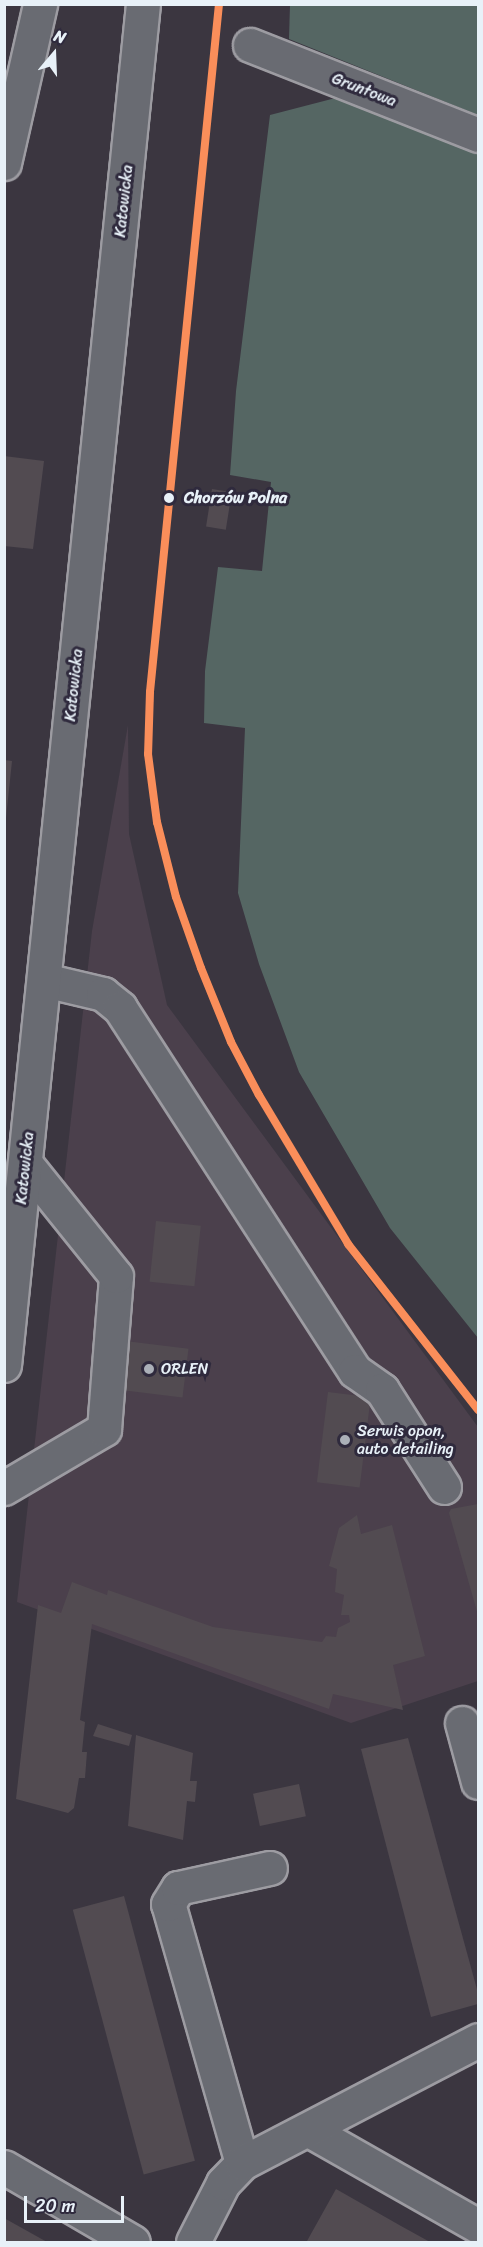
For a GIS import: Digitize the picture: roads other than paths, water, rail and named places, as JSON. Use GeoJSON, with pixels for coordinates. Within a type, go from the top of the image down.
{"type":"FeatureCollection","features":[{"type":"Feature","properties":{"kind":"street"},"geometry":{"type":"LineString","coordinates":[[4,163],[40,4]]}},
{"type":"Feature","properties":{"kind":"street","name":"Katowicka"},"geometry":{"type":"LineString","coordinates":[[4,1365],[143,4]]}},
{"type":"Feature","properties":{"kind":"street","name":"Gruntowa"},"geometry":{"type":"LineString","coordinates":[[250,45],[478,135]]}},
{"type":"Feature","properties":{"kind":"street"},"geometry":{"type":"LineString","coordinates":[[44,980],[103,994],[120,1008],[355,1371],[382,1390],[444,1487]]}},
{"type":"Feature","properties":{"kind":"street"},"geometry":{"type":"LineString","coordinates":[[4,1488],[104,1429],[116,1276],[26,1163]]}},
{"type":"Feature","properties":{"kind":"street"},"geometry":{"type":"LineString","coordinates":[[462,1724],[478,1782]]}},
{"type":"Feature","properties":{"kind":"street"},"geometry":{"type":"LineString","coordinates":[[242,2163],[168,1904],[178,1888],[270,1868]]}},
{"type":"Feature","properties":{"kind":"street"},"geometry":{"type":"LineString","coordinates":[[193,2242],[223,2183],[242,2163],[478,2040]]}},
{"type":"Feature","properties":{"kind":"street"},"geometry":{"type":"LineString","coordinates":[[309,2130],[478,2226]]}},
{"type":"Feature","properties":{"kind":"street"},"geometry":{"type":"LineString","coordinates":[[4,2167],[133,2242]]}},
{"type":"Feature","properties":{"kind":"place","name":"Chorzów Polna"},"geometry":{"type":"Point","coordinates":[169,498]}},
{"type":"Feature","properties":{"kind":"place","name":"ORLEN"},"geometry":{"type":"Point","coordinates":[149,1369]}},
{"type":"Feature","properties":{"kind":"place","name":"Serwis opon, auto detailing"},"geometry":{"type":"Point","coordinates":[345,1440]}}]}
